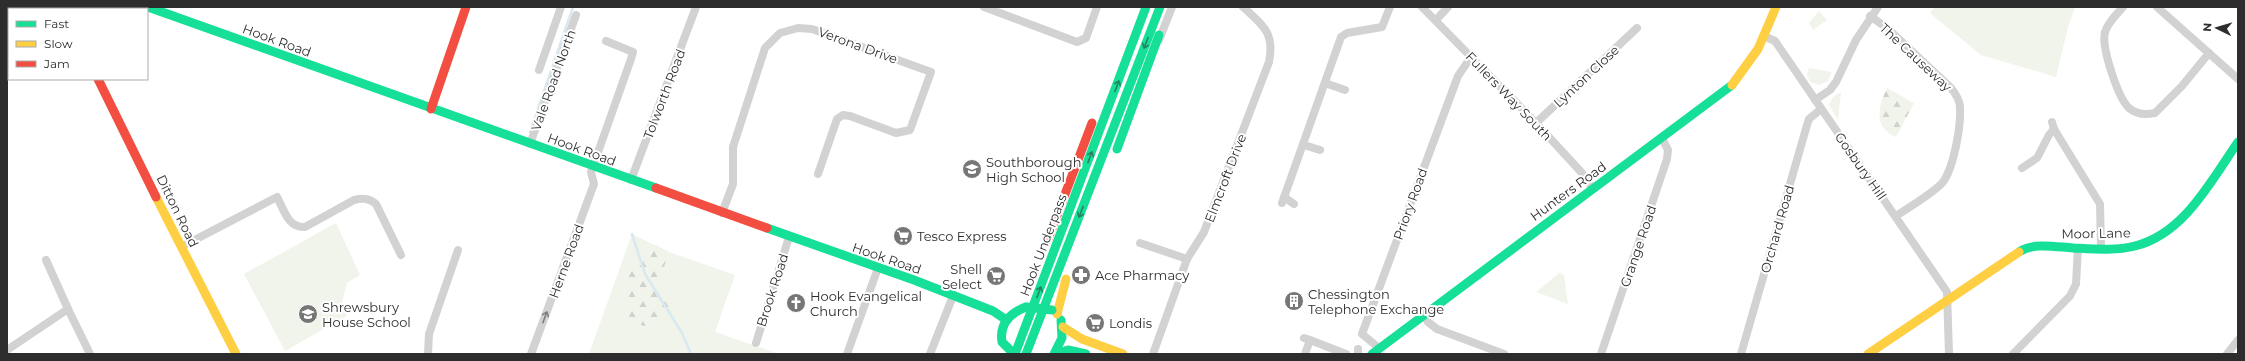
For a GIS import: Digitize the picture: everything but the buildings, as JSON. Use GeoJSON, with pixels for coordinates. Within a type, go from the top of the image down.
{"type":"FeatureCollection","features":[{"type":"Feature","properties":{"kind":"main road","name":"Hook Road"},"geometry":{"type":"LineString","coordinates":[[148,7],[878,268],[993,311],[1005,319]]}},
{"type":"Feature","properties":{"kind":"main road"},"geometry":{"type":"LineString","coordinates":[[431,109],[466,7]]}},
{"type":"Feature","properties":{"kind":"main road"},"geometry":{"type":"LineString","coordinates":[[1009,353],[1002,341],[1005,319],[1024,302],[1078,157],[1141,7]]}},
{"type":"Feature","properties":{"kind":"main road","name":"Hook Underpass"},"geometry":{"type":"LineString","coordinates":[[1009,353],[1103,122],[1146,7]]}},
{"type":"Feature","properties":{"kind":"main road","name":"Hook Underpass"},"geometry":{"type":"LineString","coordinates":[[1026,354],[1160,7]]}},
{"type":"Feature","properties":{"kind":"main road"},"geometry":{"type":"LineString","coordinates":[[1114,157],[1152,57],[1168,7]]}},
{"type":"Feature","properties":{"kind":"main road","name":"Hunters Road"},"geometry":{"type":"LineString","coordinates":[[1376,351],[1592,188],[1606,181],[1732,86],[1747,70],[1766,37],[1776,7]]}},
{"type":"Feature","properties":{"kind":"main road","name":"Ditton Road"},"geometry":{"type":"LineString","coordinates":[[98,80],[236,354]]}},
{"type":"Feature","properties":{"kind":"main road","name":"Moor Lane"},"geometry":{"type":"LineString","coordinates":[[1868,354],[1948,302],[2023,250],[2035,246],[2101,248],[2134,246],[2150,241],[2174,226],[2208,185],[2238,142]]}},
{"type":"Feature","properties":{"kind":"main road"},"geometry":{"type":"LineString","coordinates":[[1054,312],[1070,267]]}},
{"type":"Feature","properties":{"kind":"main road"},"geometry":{"type":"LineString","coordinates":[[1024,302],[1035,307],[1054,312],[1063,327],[1082,340],[1123,354]]}},
{"type":"Feature","properties":{"kind":"main road"},"geometry":{"type":"LineString","coordinates":[[1055,354],[1061,343],[1063,327]]}},
{"type":"Feature","properties":{"kind":"main road"},"geometry":{"type":"LineString","coordinates":[[1055,354],[1068,350],[1086,354]]}},
{"type":"Feature","properties":{"kind":"street"},"geometry":{"type":"LineString","coordinates":[[540,70],[561,7]]}},
{"type":"Feature","properties":{"kind":"street","name":"Tolworth Road"},"geometry":{"type":"LineString","coordinates":[[631,180],[696,7]]}},
{"type":"Feature","properties":{"kind":"street"},"geometry":{"type":"LineString","coordinates":[[990,8],[1077,42],[1086,38],[1097,7]]}},
{"type":"Feature","properties":{"kind":"street"},"geometry":{"type":"LineString","coordinates":[[1152,57],[1172,7]]}},
{"type":"Feature","properties":{"kind":"street","name":"Elmcroft Drive"},"geometry":{"type":"LineString","coordinates":[[1153,354],[1187,259],[1204,232],[1269,62],[1271,41],[1266,29],[1243,7]]}},
{"type":"Feature","properties":{"kind":"street"},"geometry":{"type":"LineString","coordinates":[[1294,204],[1283,200],[1342,37],[1347,34],[1382,27],[1390,7]]}},
{"type":"Feature","properties":{"kind":"street","name":"Fullers Way South"},"geometry":{"type":"LineString","coordinates":[[1422,7],[1536,123],[1582,173],[1592,188]]}},
{"type":"Feature","properties":{"kind":"street"},"geometry":{"type":"LineString","coordinates":[[1436,20],[1448,7]]}},
{"type":"Feature","properties":{"kind":"street"},"geometry":{"type":"LineString","coordinates":[[1815,100],[1830,90],[1836,82],[1856,40],[1870,16],[1878,7]]}},
{"type":"Feature","properties":{"kind":"street"},"geometry":{"type":"LineString","coordinates":[[2123,7],[2108,26],[2104,44],[2120,97],[2129,108],[2138,114],[2155,113],[2182,86],[2209,54]]}},
{"type":"Feature","properties":{"kind":"street"},"geometry":{"type":"LineString","coordinates":[[2157,7],[2238,79]]}},
{"type":"Feature","properties":{"kind":"street","name":"Vale Road North"},"geometry":{"type":"LineString","coordinates":[[530,144],[576,15]]}},
{"type":"Feature","properties":{"kind":"street","name":"The Causeway"},"geometry":{"type":"LineString","coordinates":[[1870,16],[1887,28],[1952,88],[1958,97],[1960,107],[1954,157],[1950,170],[1942,183],[1896,216]]}},
{"type":"Feature","properties":{"kind":"street","name":"Verona Drive"},"geometry":{"type":"LineString","coordinates":[[722,213],[733,184],[733,147],[765,48],[780,33],[798,28],[812,29],[931,72],[910,130],[896,132],[843,115],[837,119],[818,174]]}},
{"type":"Feature","properties":{"kind":"street","name":"Lynton Close"},"geometry":{"type":"LineString","coordinates":[[1536,123],[1637,28]]}},
{"type":"Feature","properties":{"kind":"street","name":"Gosbury Hill"},"geometry":{"type":"LineString","coordinates":[[1766,37],[1774,40],[1947,292],[1949,354]]}},
{"type":"Feature","properties":{"kind":"street","name":"Herne Road"},"geometry":{"type":"LineString","coordinates":[[531,354],[594,184],[591,172],[633,52],[606,41]]}},
{"type":"Feature","properties":{"kind":"street","name":"Priory Road"},"geometry":{"type":"LineString","coordinates":[[1376,351],[1362,334],[1458,76],[1471,57]]}},
{"type":"Feature","properties":{"kind":"street"},"geometry":{"type":"LineString","coordinates":[[1325,83],[1345,90]]}},
{"type":"Feature","properties":{"kind":"street","name":"Orchard Road"},"geometry":{"type":"LineString","coordinates":[[1741,354],[1807,125],[1809,119],[1821,109]]}},
{"type":"Feature","properties":{"kind":"street"},"geometry":{"type":"LineString","coordinates":[[2022,168],[2037,158],[2053,126],[2100,204],[2101,248]]}},
{"type":"Feature","properties":{"kind":"street","name":"Grange Road"},"geometry":{"type":"LineString","coordinates":[[1601,354],[1667,159],[1668,150],[1662,138]]}},
{"type":"Feature","properties":{"kind":"street"},"geometry":{"type":"LineString","coordinates":[[1304,145],[1320,150]]}},
{"type":"Feature","properties":{"kind":"street"},"geometry":{"type":"LineString","coordinates":[[181,247],[277,197],[290,223],[297,227],[305,227],[354,200],[370,199],[376,204],[401,255]]}},
{"type":"Feature","properties":{"kind":"street","name":"Brook Road"},"geometry":{"type":"LineString","coordinates":[[756,343],[789,237]]}},
{"type":"Feature","properties":{"kind":"street"},"geometry":{"type":"LineString","coordinates":[[1140,243],[1187,259]]}},
{"type":"Feature","properties":{"kind":"street"},"geometry":{"type":"LineString","coordinates":[[2013,354],[2070,296],[2076,284],[2078,248]]}},
{"type":"Feature","properties":{"kind":"street"},"geometry":{"type":"LineString","coordinates":[[428,354],[429,334],[458,250]]}},
{"type":"Feature","properties":{"kind":"street"},"geometry":{"type":"LineString","coordinates":[[46,260],[90,354]]}},
{"type":"Feature","properties":{"kind":"street"},"geometry":{"type":"LineString","coordinates":[[847,354],[878,268]]}},
{"type":"Feature","properties":{"kind":"street"},"geometry":{"type":"LineString","coordinates":[[930,354],[953,296]]}},
{"type":"Feature","properties":{"kind":"street"},"geometry":{"type":"LineString","coordinates":[[7,350],[68,309]]}},
{"type":"Feature","properties":{"kind":"street"},"geometry":{"type":"LineString","coordinates":[[1424,315],[1437,329],[1504,354]]}},
{"type":"Feature","properties":{"kind":"street"},"geometry":{"type":"LineString","coordinates":[[1305,354],[1307,339],[1346,354]]}},
{"type":"Feature","properties":{"kind":"street"},"geometry":{"type":"LineString","coordinates":[[2227,354],[2238,340]]}},
{"type":"Feature","properties":{"kind":"green space"},"geometry":{"type":"Polygon","coordinates":[[[1935,7],[2075,7],[2068,27],[2056,77],[1981,55],[1930,13],[1935,7]]]}},
{"type":"Feature","properties":{"kind":"green space"},"geometry":{"type":"Polygon","coordinates":[[[1819,11],[1827,20],[1813,30],[1809,23],[1819,11]]]}},
{"type":"Feature","properties":{"kind":"green space"},"geometry":{"type":"Polygon","coordinates":[[[1809,68],[1832,72],[1828,81],[1819,85],[1810,82],[1807,75],[1809,68]]]}},
{"type":"Feature","properties":{"kind":"green space"},"geometry":{"type":"Polygon","coordinates":[[[1887,88],[1914,103],[1896,137],[1884,128],[1881,122],[1881,102],[1887,88]]]}},
{"type":"Feature","properties":{"kind":"green space"},"geometry":{"type":"Polygon","coordinates":[[[1841,92],[1838,120],[1829,105],[1833,97],[1841,92]]]}},
{"type":"Feature","properties":{"kind":"green space"},"geometry":{"type":"Polygon","coordinates":[[[336,223],[360,275],[347,283],[341,306],[347,316],[285,351],[244,274],[336,223]]]}},
{"type":"Feature","properties":{"kind":"green space"},"geometry":{"type":"Polygon","coordinates":[[[632,234],[669,252],[735,275],[715,332],[779,354],[589,354],[632,234]]]}},
{"type":"Feature","properties":{"kind":"green space"},"geometry":{"type":"Polygon","coordinates":[[[656,245],[669,252],[656,291],[682,301],[666,311],[659,323],[643,326],[626,314],[624,299],[620,295],[627,283],[630,273],[656,245]]]}},
{"type":"Feature","properties":{"kind":"green space"},"geometry":{"type":"Polygon","coordinates":[[[1559,273],[1564,275],[1568,304],[1536,292],[1559,273]]]}},
{"type":"Feature","properties":{"kind":"waterway"},"geometry":{"type":"LineString","coordinates":[[530,132],[573,7]]}},
{"type":"Feature","properties":{"kind":"waterway"},"geometry":{"type":"LineString","coordinates":[[632,234],[645,274],[682,333],[691,354]]}},
{"type":"Feature","properties":{"kind":"traffic: fast"},"geometry":{"type":"LineString","coordinates":[[148,7],[656,188]]}},
{"type":"Feature","properties":{"kind":"traffic: fast"},"geometry":{"type":"LineString","coordinates":[[1015,354],[1146,7]]}},
{"type":"Feature","properties":{"kind":"traffic: fast"},"geometry":{"type":"LineString","coordinates":[[1026,354],[1160,7]]}},
{"type":"Feature","properties":{"kind":"traffic: fast"},"geometry":{"type":"LineString","coordinates":[[1117,149],[1159,35]]}},
{"type":"Feature","properties":{"kind":"traffic: fast"},"geometry":{"type":"LineString","coordinates":[[1372,354],[1732,85]]}},
{"type":"Feature","properties":{"kind":"traffic: fast"},"geometry":{"type":"LineString","coordinates":[[2019,252],[2038,246],[2120,249],[2128,248],[2152,240],[2168,230],[2195,204],[2238,142]]}},
{"type":"Feature","properties":{"kind":"traffic: fast"},"geometry":{"type":"LineString","coordinates":[[767,228],[914,280],[993,311],[1005,319]]}},
{"type":"Feature","properties":{"kind":"traffic: fast"},"geometry":{"type":"LineString","coordinates":[[1014,354],[1002,342],[1002,330],[1007,320],[1015,312],[1026,307]]}},
{"type":"Feature","properties":{"kind":"traffic: fast"},"geometry":{"type":"LineString","coordinates":[[1026,307],[1052,310]]}},
{"type":"Feature","properties":{"kind":"traffic: fast"},"geometry":{"type":"LineString","coordinates":[[1054,354],[1062,338],[1061,320]]}},
{"type":"Feature","properties":{"kind":"traffic: fast"},"geometry":{"type":"LineString","coordinates":[[1056,354],[1068,350],[1086,354]]}},
{"type":"Feature","properties":{"kind":"traffic: slow"},"geometry":{"type":"LineString","coordinates":[[1732,85],[1758,49],[1776,7]]}},
{"type":"Feature","properties":{"kind":"traffic: slow"},"geometry":{"type":"LineString","coordinates":[[156,197],[236,354]]}},
{"type":"Feature","properties":{"kind":"traffic: slow"},"geometry":{"type":"LineString","coordinates":[[1868,354],[2019,252]]}},
{"type":"Feature","properties":{"kind":"traffic: slow"},"geometry":{"type":"LineString","coordinates":[[1057,314],[1066,279]]}},
{"type":"Feature","properties":{"kind":"traffic: slow"},"geometry":{"type":"LineString","coordinates":[[1063,327],[1082,339],[1123,354]]}},
{"type":"Feature","properties":{"kind":"traffic: jam"},"geometry":{"type":"LineString","coordinates":[[431,109],[466,7]]}},
{"type":"Feature","properties":{"kind":"traffic: jam"},"geometry":{"type":"LineString","coordinates":[[98,80],[156,197]]}},
{"type":"Feature","properties":{"kind":"traffic: jam"},"geometry":{"type":"LineString","coordinates":[[1048,239],[1092,123]]}},
{"type":"Feature","properties":{"kind":"traffic: jam"},"geometry":{"type":"LineString","coordinates":[[656,188],[767,228]]}},
{"type":"Feature","properties":{"kind":"place","name":"Southborough High School"},"geometry":{"type":"Point","coordinates":[972,169]}},
{"type":"Feature","properties":{"kind":"place","name":"Tesco Express"},"geometry":{"type":"Point","coordinates":[903,236]}},
{"type":"Feature","properties":{"kind":"place","name":"Ace Pharmacy"},"geometry":{"type":"Point","coordinates":[1081,275]}},
{"type":"Feature","properties":{"kind":"place","name":"Shell Select"},"geometry":{"type":"Point","coordinates":[996,276]}},
{"type":"Feature","properties":{"kind":"place","name":"Chessington Telephone Exchange"},"geometry":{"type":"Point","coordinates":[1294,301]}},
{"type":"Feature","properties":{"kind":"place","name":"Hook Evangelical Church"},"geometry":{"type":"Point","coordinates":[796,303]}},
{"type":"Feature","properties":{"kind":"place","name":"Shrewsbury House School"},"geometry":{"type":"Point","coordinates":[308,314]}},
{"type":"Feature","properties":{"kind":"place","name":"Londis"},"geometry":{"type":"Point","coordinates":[1095,323]}}]}
